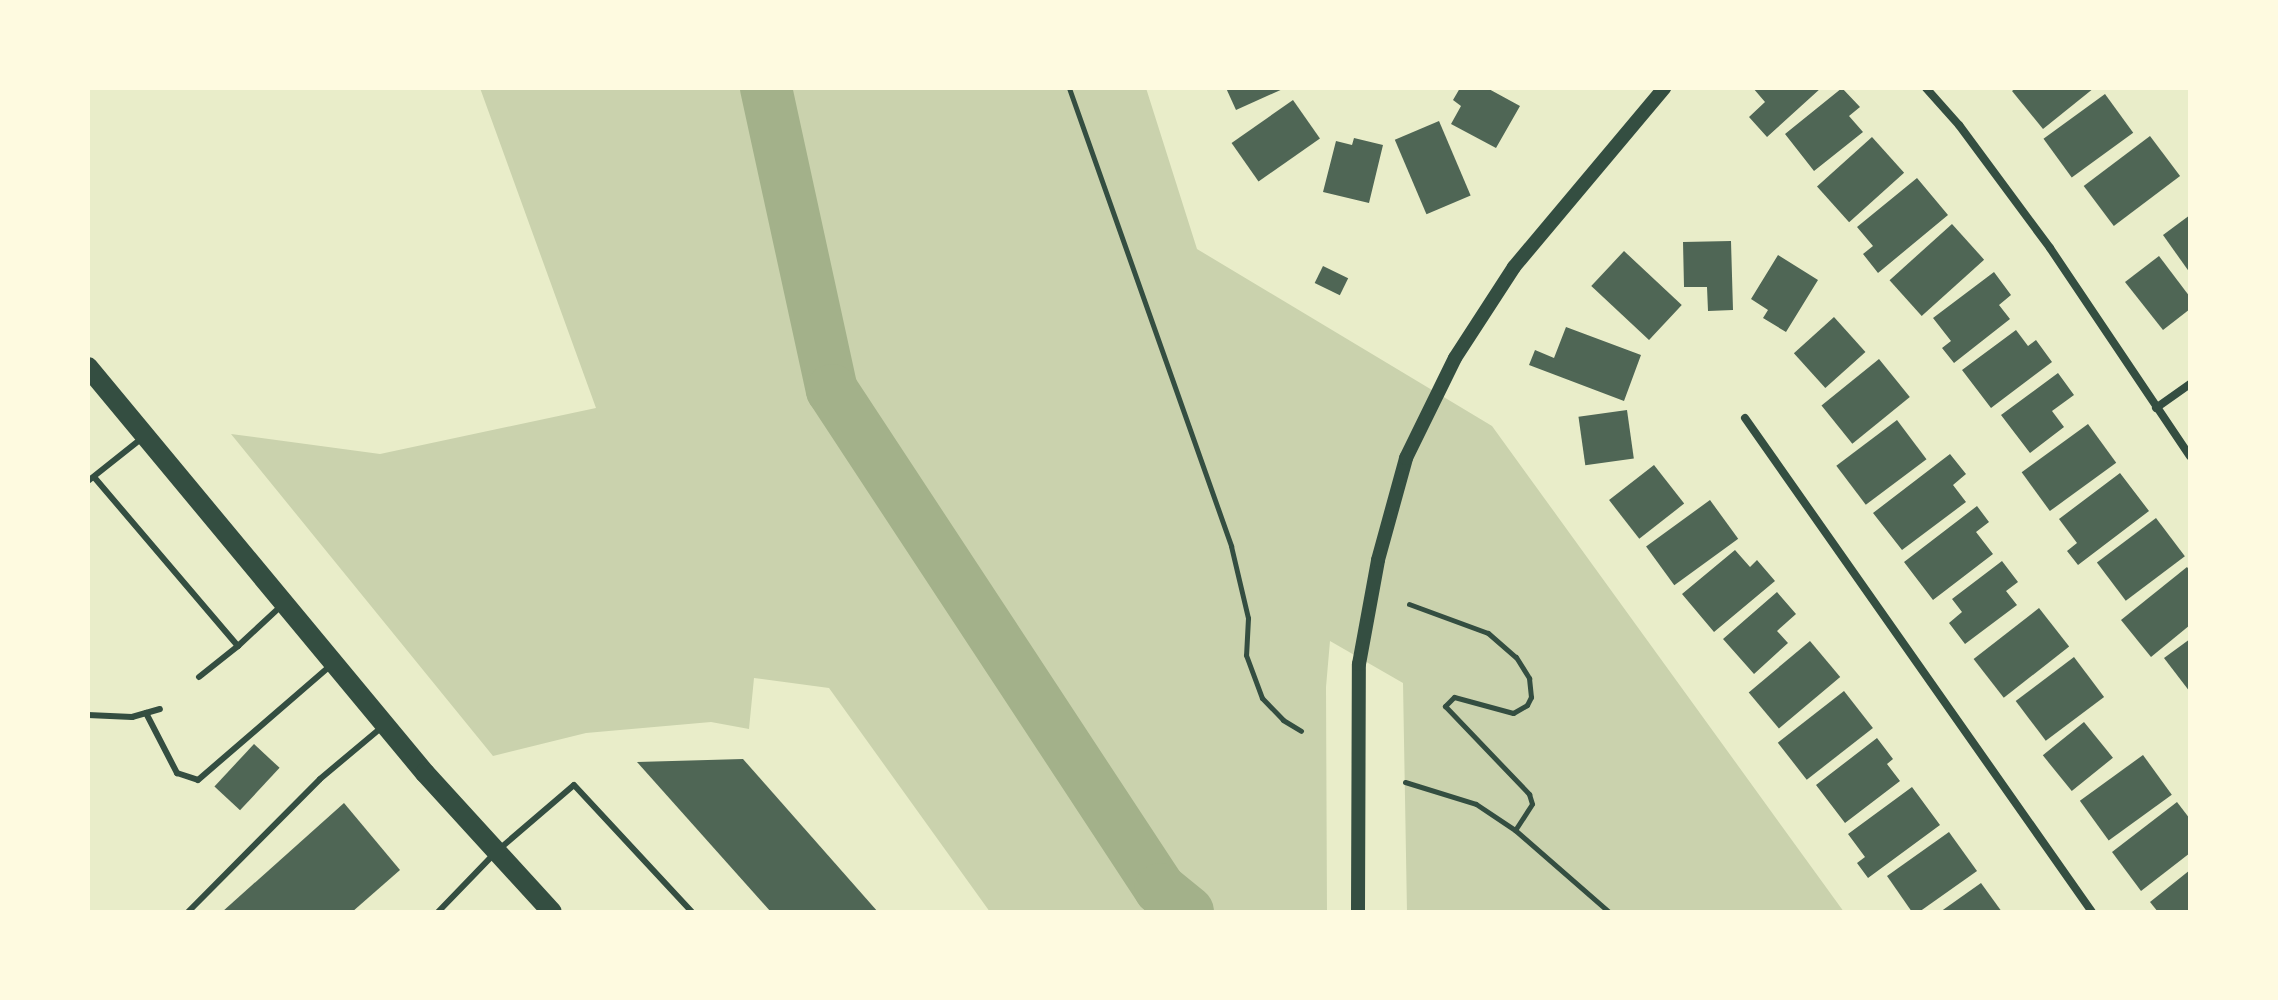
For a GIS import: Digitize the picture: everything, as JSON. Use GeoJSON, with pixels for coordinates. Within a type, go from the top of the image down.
{"type":"FeatureCollection","features":[{"type":"Feature","properties":{"kind":"main road"},"geometry":{"type":"LineString","coordinates":[[88,367],[385,725],[552,912]]}},
{"type":"Feature","properties":{"kind":"street"},"geometry":{"type":"LineString","coordinates":[[1358,912],[1359,664],[1378,560],[1406,458],[1455,358],[1514,267],[1664,88]]}},
{"type":"Feature","properties":{"kind":"street"},"geometry":{"type":"LineString","coordinates":[[1926,88],[1959,125],[2050,248],[2190,456]]}},
{"type":"Feature","properties":{"kind":"street"},"geometry":{"type":"LineString","coordinates":[[2156,408],[2190,384]]}},
{"type":"Feature","properties":{"kind":"street"},"geometry":{"type":"LineString","coordinates":[[1745,418],[2092,912]]}},
{"type":"Feature","properties":{"kind":"lane"},"geometry":{"type":"LineString","coordinates":[[145,436],[91,479],[238,646]]}},
{"type":"Feature","properties":{"kind":"lane"},"geometry":{"type":"LineString","coordinates":[[199,677],[284,603]]}},
{"type":"Feature","properties":{"kind":"lane"},"geometry":{"type":"LineString","coordinates":[[146,713],[177,773],[198,780],[333,663]]}},
{"type":"Feature","properties":{"kind":"lane"},"geometry":{"type":"LineString","coordinates":[[88,715],[132,717],[160,709]]}},
{"type":"Feature","properties":{"kind":"lane"},"geometry":{"type":"LineString","coordinates":[[188,912],[320,779],[385,725]]}},
{"type":"Feature","properties":{"kind":"lane"},"geometry":{"type":"LineString","coordinates":[[438,912],[497,851],[574,785],[692,912]]}},
{"type":"Feature","properties":{"kind":"path"},"geometry":{"type":"LineString","coordinates":[[1069,88],[1231,546],[1248,618],[1246,655],[1262,698],[1283,720],[1301,731]]}},
{"type":"Feature","properties":{"kind":"path"},"geometry":{"type":"LineString","coordinates":[[1409,604],[1488,633],[1516,657],[1529,678],[1531,697],[1527,705],[1513,713],[1454,697],[1445,706],[1529,794],[1532,804],[1515,830]]}},
{"type":"Feature","properties":{"kind":"path"},"geometry":{"type":"LineString","coordinates":[[1405,782],[1455,795],[1515,830],[1609,912]]}},
{"type":"Feature","properties":{"kind":"green space"},"geometry":{"type":"Polygon","coordinates":[[[480,88],[1146,88],[1197,249],[1492,426],[1844,912],[1407,912],[1403,683],[1330,641],[1326,687],[1327,912],[990,912],[829,688],[754,678],[749,729],[711,722],[586,733],[493,756],[231,434],[380,454],[596,408],[480,88]]]}},
{"type":"Feature","properties":{"kind":"building"},"geometry":{"type":"Polygon","coordinates":[[[1226,88],[1285,88],[1236,110],[1226,88]]]}},
{"type":"Feature","properties":{"kind":"building"},"geometry":{"type":"Polygon","coordinates":[[[1460,88],[1487,88],[1520,106],[1496,148],[1451,124],[1461,106],[1453,100],[1460,88]]]}},
{"type":"Feature","properties":{"kind":"building"},"geometry":{"type":"Polygon","coordinates":[[[1753,88],[1821,88],[1767,137],[1749,117],[1765,102],[1753,88]]]}},
{"type":"Feature","properties":{"kind":"building"},"geometry":{"type":"Polygon","coordinates":[[[1842,88],[1860,107],[1849,116],[1863,132],[1814,171],[1785,134],[1842,88]]]}},
{"type":"Feature","properties":{"kind":"building"},"geometry":{"type":"Polygon","coordinates":[[[2016,88],[2094,88],[2043,129],[2012,91],[2016,88]]]}},
{"type":"Feature","properties":{"kind":"building"},"geometry":{"type":"Polygon","coordinates":[[[2105,94],[2133,133],[2072,178],[2044,139],[2105,94]]]}},
{"type":"Feature","properties":{"kind":"building"},"geometry":{"type":"Polygon","coordinates":[[[1293,100],[1320,139],[1259,182],[1232,143],[1293,100]]]}},
{"type":"Feature","properties":{"kind":"building"},"geometry":{"type":"Polygon","coordinates":[[[1439,121],[1471,196],[1426,214],[1395,140],[1439,121]]]}},
{"type":"Feature","properties":{"kind":"building"},"geometry":{"type":"Polygon","coordinates":[[[2150,136],[2180,176],[2114,226],[2084,186],[2150,136]]]}},
{"type":"Feature","properties":{"kind":"building"},"geometry":{"type":"Polygon","coordinates":[[[1872,137],[1904,173],[1849,222],[1817,187],[1872,137]]]}},
{"type":"Feature","properties":{"kind":"building"},"geometry":{"type":"Polygon","coordinates":[[[1354,138],[1383,145],[1369,203],[1323,192],[1336,141],[1352,145],[1354,138]]]}},
{"type":"Feature","properties":{"kind":"building"},"geometry":{"type":"Polygon","coordinates":[[[1917,178],[1948,215],[1878,273],[1863,254],[1873,246],[1857,227],[1917,178]]]}},
{"type":"Feature","properties":{"kind":"building"},"geometry":{"type":"Polygon","coordinates":[[[2190,215],[2190,273],[2163,235],[2190,215]]]}},
{"type":"Feature","properties":{"kind":"building"},"geometry":{"type":"Polygon","coordinates":[[[1952,224],[1984,260],[1922,316],[1890,280],[1952,224]]]}},
{"type":"Feature","properties":{"kind":"building"},"geometry":{"type":"Polygon","coordinates":[[[1731,241],[1733,310],[1708,311],[1707,287],[1684,287],[1683,242],[1731,241]]]}},
{"type":"Feature","properties":{"kind":"building"},"geometry":{"type":"Polygon","coordinates":[[[1624,251],[1682,305],[1649,340],[1591,286],[1624,251]]]}},
{"type":"Feature","properties":{"kind":"building"},"geometry":{"type":"Polygon","coordinates":[[[1778,255],[1818,280],[1786,332],[1763,318],[1768,310],[1751,299],[1778,255]]]}},
{"type":"Feature","properties":{"kind":"building"},"geometry":{"type":"Polygon","coordinates":[[[2159,256],[2190,297],[2190,309],[2163,330],[2125,282],[2159,256]]]}},
{"type":"Feature","properties":{"kind":"building"},"geometry":{"type":"Polygon","coordinates":[[[1323,266],[1348,278],[1340,295],[1315,283],[1323,266]]]}},
{"type":"Feature","properties":{"kind":"building"},"geometry":{"type":"Polygon","coordinates":[[[1994,272],[2011,295],[1999,305],[2010,319],[1954,363],[1942,348],[1951,341],[1933,318],[1994,272]]]}},
{"type":"Feature","properties":{"kind":"building"},"geometry":{"type":"Polygon","coordinates":[[[1834,317],[1865,352],[1825,388],[1794,353],[1834,317]]]}},
{"type":"Feature","properties":{"kind":"building"},"geometry":{"type":"Polygon","coordinates":[[[1566,327],[1641,355],[1624,401],[1529,365],[1535,350],[1554,358],[1566,327]]]}},
{"type":"Feature","properties":{"kind":"building"},"geometry":{"type":"Polygon","coordinates":[[[2016,330],[2028,346],[2036,340],[2052,362],[1991,408],[1962,370],[2016,330]]]}},
{"type":"Feature","properties":{"kind":"building"},"geometry":{"type":"Polygon","coordinates":[[[1879,359],[1910,397],[1852,444],[1821,406],[1879,359]]]}},
{"type":"Feature","properties":{"kind":"building"},"geometry":{"type":"Polygon","coordinates":[[[2058,373],[2074,395],[2052,411],[2064,427],[2030,453],[2001,415],[2058,373]]]}},
{"type":"Feature","properties":{"kind":"building"},"geometry":{"type":"Polygon","coordinates":[[[1627,410],[1634,459],[1585,465],[1578,417],[1627,410]]]}},
{"type":"Feature","properties":{"kind":"building"},"geometry":{"type":"Polygon","coordinates":[[[1897,420],[1926,459],[1866,505],[1836,466],[1897,420]]]}},
{"type":"Feature","properties":{"kind":"building"},"geometry":{"type":"Polygon","coordinates":[[[2088,424],[2116,463],[2050,511],[2022,472],[2088,424]]]}},
{"type":"Feature","properties":{"kind":"building"},"geometry":{"type":"Polygon","coordinates":[[[1950,454],[1966,474],[1953,485],[1966,502],[1902,550],[1873,513],[1950,454]]]}},
{"type":"Feature","properties":{"kind":"building"},"geometry":{"type":"Polygon","coordinates":[[[1654,465],[1684,504],[1639,539],[1609,500],[1654,465]]]}},
{"type":"Feature","properties":{"kind":"building"},"geometry":{"type":"Polygon","coordinates":[[[2120,473],[2149,511],[2078,565],[2067,551],[2077,543],[2059,519],[2120,473]]]}},
{"type":"Feature","properties":{"kind":"building"},"geometry":{"type":"Polygon","coordinates":[[[1710,500],[1738,539],[1674,585],[1646,546],[1710,500]]]}},
{"type":"Feature","properties":{"kind":"building"},"geometry":{"type":"Polygon","coordinates":[[[1977,506],[1989,522],[1976,532],[1993,554],[1933,600],[1904,562],[1977,506]]]}},
{"type":"Feature","properties":{"kind":"building"},"geometry":{"type":"Polygon","coordinates":[[[2156,518],[2185,556],[2126,601],[2097,563],[2156,518]]]}},
{"type":"Feature","properties":{"kind":"building"},"geometry":{"type":"Polygon","coordinates":[[[1735,550],[1750,567],[1757,560],[1775,581],[1714,632],[1682,594],[1735,550]]]}},
{"type":"Feature","properties":{"kind":"building"},"geometry":{"type":"Polygon","coordinates":[[[2002,561],[2018,582],[2006,591],[2017,605],[1965,644],[1949,623],[1962,612],[1952,599],[2002,561]]]}},
{"type":"Feature","properties":{"kind":"building"},"geometry":{"type":"Polygon","coordinates":[[[2187,567],[2190,571],[2190,625],[2151,657],[2121,620],[2187,567]]]}},
{"type":"Feature","properties":{"kind":"building"},"geometry":{"type":"Polygon","coordinates":[[[1777,592],[1796,614],[1777,631],[1788,643],[1754,674],[1723,639],[1777,592]]]}},
{"type":"Feature","properties":{"kind":"building"},"geometry":{"type":"Polygon","coordinates":[[[2039,608],[2069,647],[2004,698],[1974,659],[2039,608]]]}},
{"type":"Feature","properties":{"kind":"building"},"geometry":{"type":"Polygon","coordinates":[[[2190,639],[2190,692],[2164,658],[2190,639]]]}},
{"type":"Feature","properties":{"kind":"building"},"geometry":{"type":"Polygon","coordinates":[[[1810,641],[1840,677],[1779,728],[1749,692],[1810,641]]]}},
{"type":"Feature","properties":{"kind":"building"},"geometry":{"type":"Polygon","coordinates":[[[2074,657],[2104,697],[2046,741],[2016,701],[2074,657]]]}},
{"type":"Feature","properties":{"kind":"building"},"geometry":{"type":"Polygon","coordinates":[[[1844,691],[1873,728],[1807,780],[1778,743],[1844,691]]]}},
{"type":"Feature","properties":{"kind":"building"},"geometry":{"type":"Polygon","coordinates":[[[2084,722],[2113,758],[2072,791],[2043,755],[2084,722]]]}},
{"type":"Feature","properties":{"kind":"building"},"geometry":{"type":"Polygon","coordinates":[[[1877,738],[1893,759],[1887,764],[1900,781],[1845,823],[1816,785],[1877,738]]]}},
{"type":"Feature","properties":{"kind":"building"},"geometry":{"type":"Polygon","coordinates":[[[254,744],[280,768],[240,810],[214,786],[254,744]]]}},
{"type":"Feature","properties":{"kind":"building"},"geometry":{"type":"Polygon","coordinates":[[[2143,755],[2172,795],[2109,840],[2080,801],[2143,755]]]}},
{"type":"Feature","properties":{"kind":"building"},"geometry":{"type":"Polygon","coordinates":[[[743,759],[878,912],[771,912],[637,762],[743,759]]]}},
{"type":"Feature","properties":{"kind":"building"},"geometry":{"type":"Polygon","coordinates":[[[1912,787],[1940,825],[1868,878],[1857,863],[1865,857],[1848,834],[1912,787]]]}},
{"type":"Feature","properties":{"kind":"building"},"geometry":{"type":"Polygon","coordinates":[[[2177,802],[2190,819],[2190,853],[2141,891],[2112,852],[2177,802]]]}},
{"type":"Feature","properties":{"kind":"building"},"geometry":{"type":"Polygon","coordinates":[[[344,803],[400,870],[352,912],[222,912],[344,803]]]}},
{"type":"Feature","properties":{"kind":"building"},"geometry":{"type":"Polygon","coordinates":[[[1949,832],[1977,871],[1919,912],[1912,912],[1887,876],[1949,832]]]}},
{"type":"Feature","properties":{"kind":"building"},"geometry":{"type":"Polygon","coordinates":[[[2190,870],[2190,912],[2158,912],[2150,902],[2190,870]]]}},
{"type":"Feature","properties":{"kind":"building"},"geometry":{"type":"Polygon","coordinates":[[[1981,883],[2002,912],[1940,912],[1981,883]]]}},
{"type":"Feature","properties":{"kind":"waterway"},"geometry":{"type":"LineString","coordinates":[[766,88],[832,390],[1160,889],[1188,912]]}}]}
